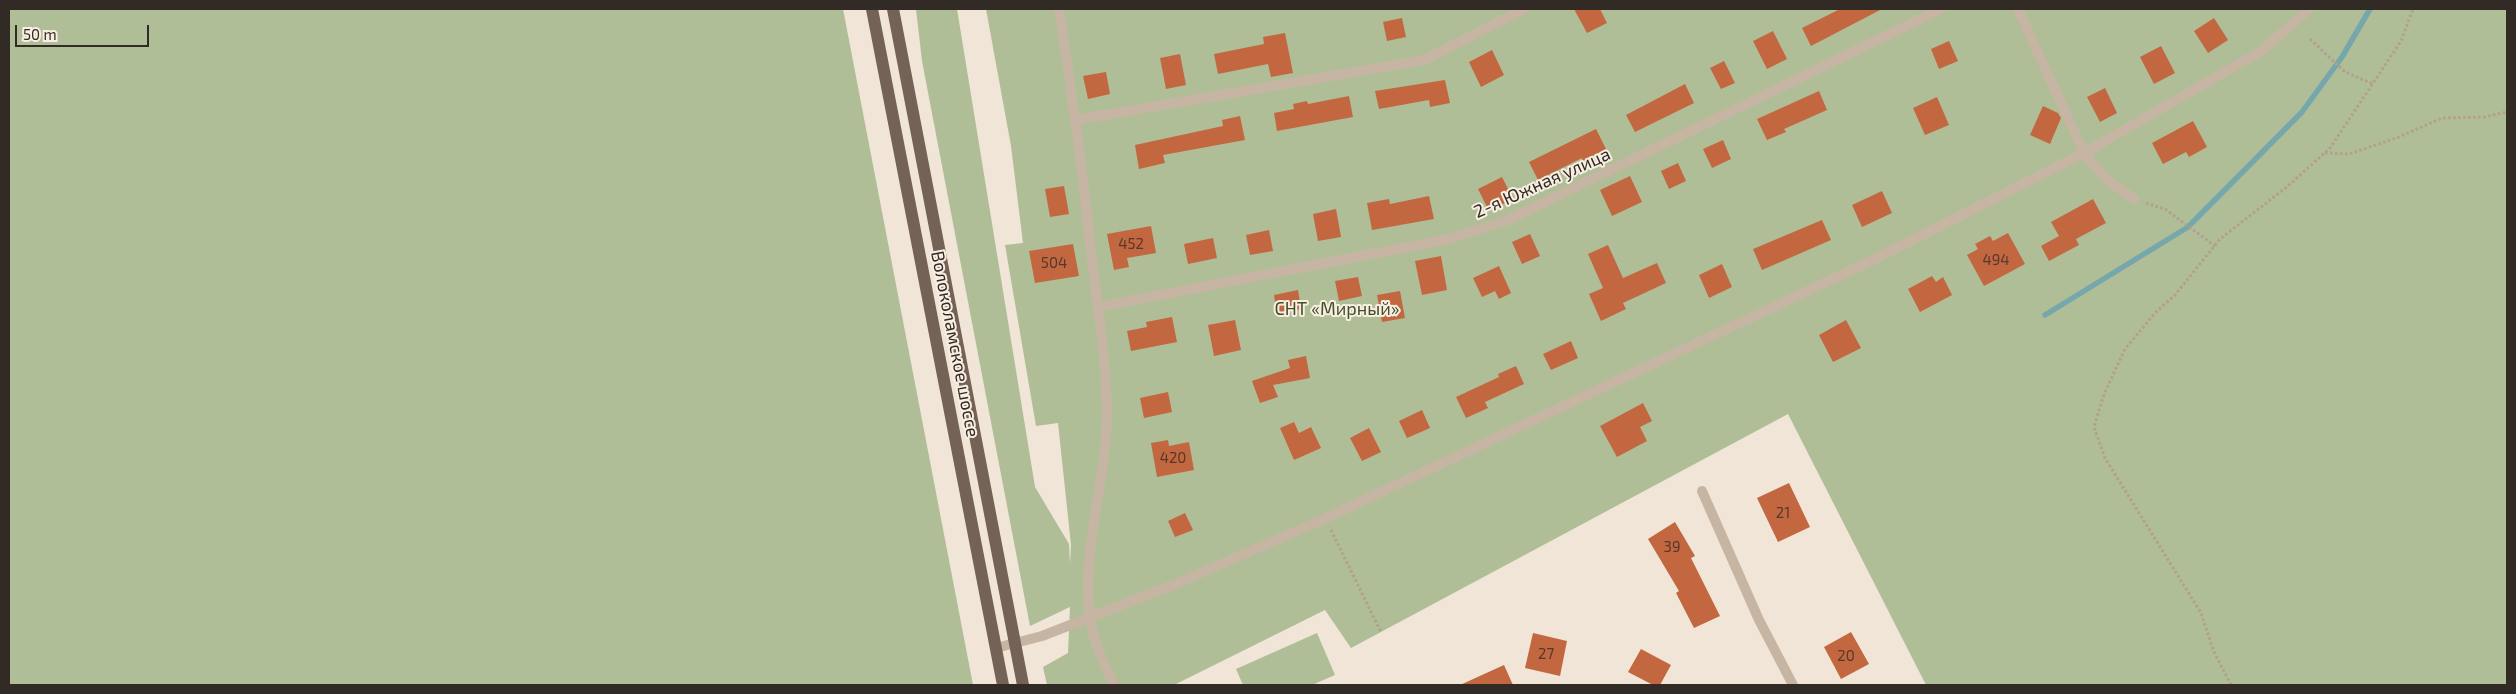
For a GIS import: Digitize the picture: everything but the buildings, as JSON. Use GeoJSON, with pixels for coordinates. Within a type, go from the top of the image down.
{"type":"FeatureCollection","features":[{"type":"Feature","properties":{"kind":"main road","name":"Волоколамское шоссе"},"geometry":{"type":"LineString","coordinates":[[872,9],[1003,685]]}},
{"type":"Feature","properties":{"kind":"main road","name":"Волоколамское шоссе"},"geometry":{"type":"LineString","coordinates":[[893,9],[1023,685]]}},
{"type":"Feature","properties":{"kind":"lane"},"geometry":{"type":"LineString","coordinates":[[1060,9],[1076,120],[1098,307],[1107,410],[1105,459],[1090,544],[1088,586],[1090,618],[1095,641],[1114,685]]}},
{"type":"Feature","properties":{"kind":"lane"},"geometry":{"type":"LineString","coordinates":[[1076,120],[1424,60],[1524,9]]}},
{"type":"Feature","properties":{"kind":"lane","name":"2-я Южная улица"},"geometry":{"type":"LineString","coordinates":[[1098,307],[1449,239],[1508,220],[1941,9]]}},
{"type":"Feature","properties":{"kind":"lane"},"geometry":{"type":"LineString","coordinates":[[2018,9],[2084,153],[2106,179],[2134,199]]}},
{"type":"Feature","properties":{"kind":"lane"},"geometry":{"type":"LineString","coordinates":[[996,648],[1015,645],[1090,618],[1178,583],[1324,519],[1873,260],[2084,153],[2263,50],[2309,9]]}},
{"type":"Feature","properties":{"kind":"lane"},"geometry":{"type":"LineString","coordinates":[[1702,491],[1759,620],[1793,685]]}},
{"type":"Feature","properties":{"kind":"path"},"geometry":{"type":"LineString","coordinates":[[2230,685],[2214,652],[2201,613],[2106,458],[2094,427],[2104,394],[2125,349],[2155,313],[2175,295],[2215,246],[2325,153],[2401,41],[2413,9]]}},
{"type":"Feature","properties":{"kind":"path"},"geometry":{"type":"LineString","coordinates":[[2310,39],[2345,72],[2373,84]]}},
{"type":"Feature","properties":{"kind":"path"},"geometry":{"type":"LineString","coordinates":[[2325,153],[2349,154],[2399,137],[2442,118],[2484,117],[2507,112]]}},
{"type":"Feature","properties":{"kind":"path"},"geometry":{"type":"LineString","coordinates":[[2134,199],[2165,209],[2215,246]]}},
{"type":"Feature","properties":{"kind":"path"},"geometry":{"type":"LineString","coordinates":[[1324,519],[1381,632]]}},
{"type":"Feature","properties":{"kind":"green space"},"geometry":{"type":"Polygon","coordinates":[[[9,9],[843,9],[973,685],[9,685],[9,9]]]}},
{"type":"Feature","properties":{"kind":"green space","name":"СНТ «Мирный»"},"geometry":{"type":"Polygon","coordinates":[[[916,9],[957,9],[1035,487],[1069,544],[1070,564],[1071,545],[1058,423],[1036,426],[1005,245],[1023,243],[1011,146],[986,9],[2507,9],[2507,685],[1926,685],[1788,414],[1351,648],[1325,610],[1174,685],[1047,685],[1043,667],[1068,653],[1070,607],[1030,626],[922,61],[916,9]]]}},
{"type":"Feature","properties":{"kind":"green space"},"geometry":{"type":"Polygon","coordinates":[[[1317,633],[1335,675],[1312,685],[1243,685],[1236,669],[1317,633]]]}},
{"type":"Feature","properties":{"kind":"waterway"},"geometry":{"type":"LineString","coordinates":[[2045,315],[2188,227],[2302,112],[2342,57],[2370,9]]}}]}
